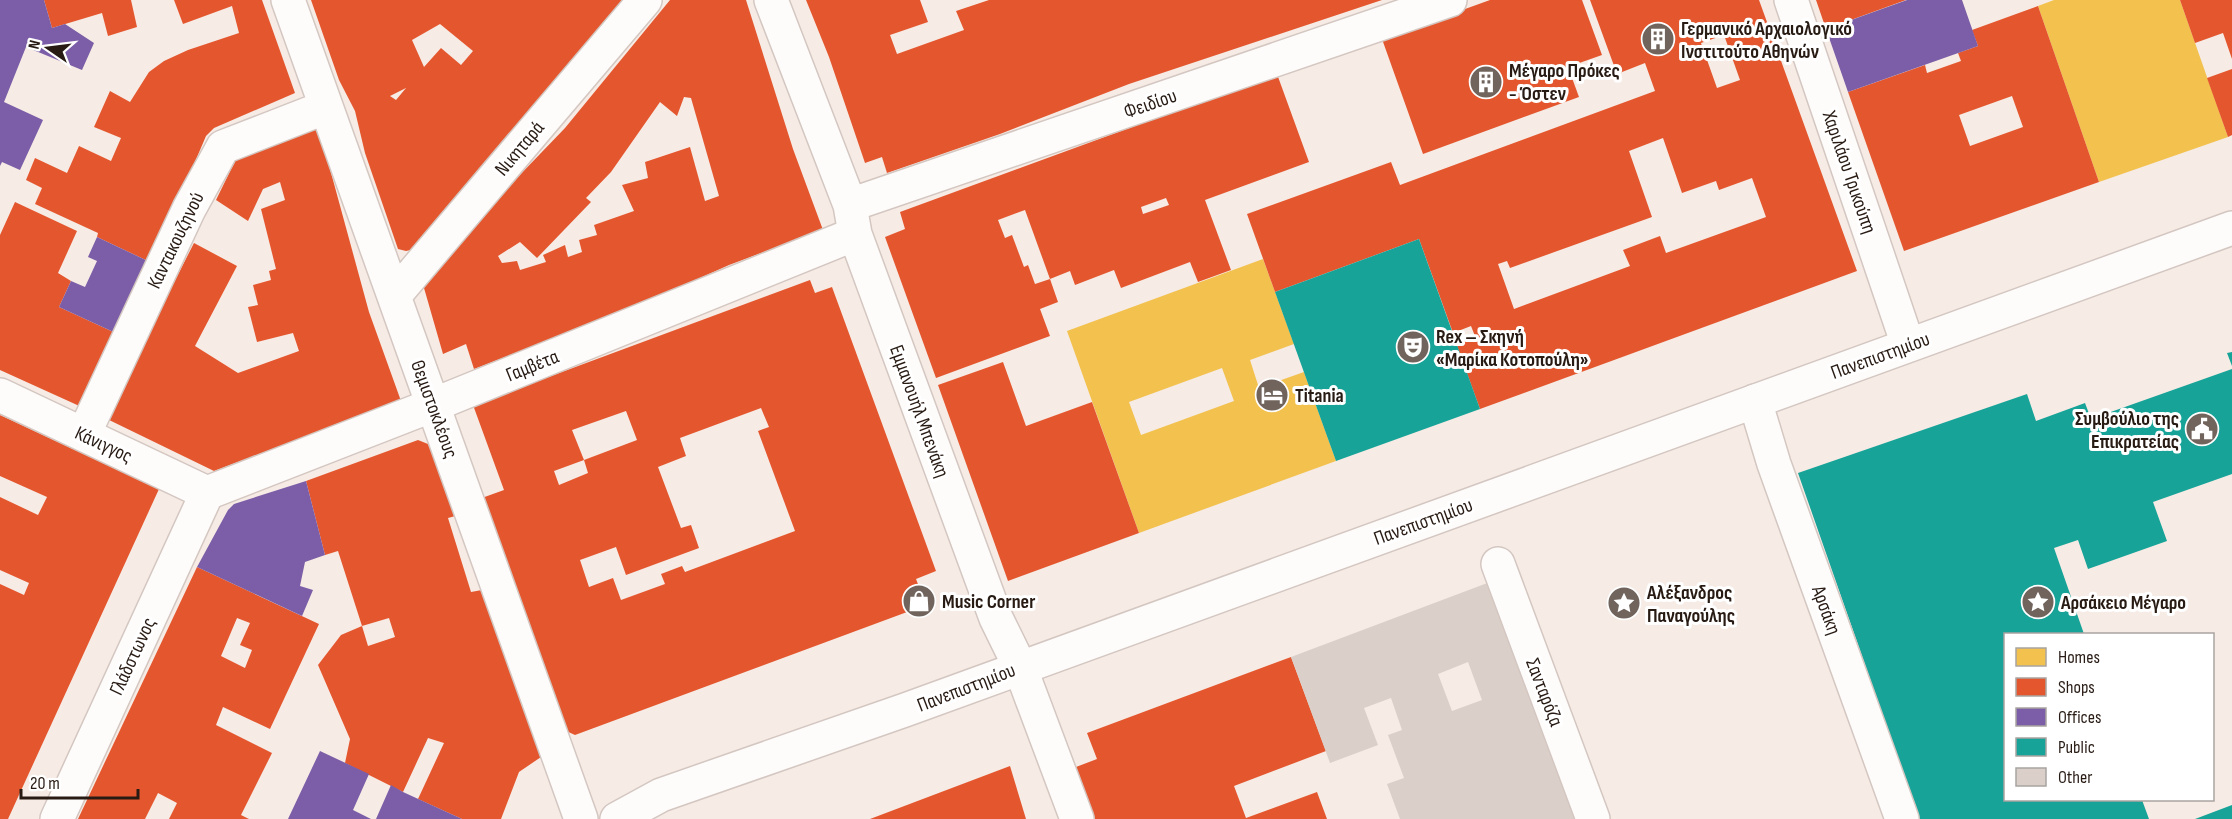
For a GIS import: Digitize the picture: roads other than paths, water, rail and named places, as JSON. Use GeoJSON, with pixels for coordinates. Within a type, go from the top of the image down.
{"type":"FeatureCollection","features":[{"type":"Feature","properties":{"kind":"street","name":"Θεμιστοκλέους"},"geometry":{"type":"LineString","coordinates":[[288,0],[581,819]]}},
{"type":"Feature","properties":{"kind":"street","name":"Νικηταρά"},"geometry":{"type":"LineString","coordinates":[[394,296],[645,0]]}},
{"type":"Feature","properties":{"kind":"street","name":"Εμμανουήλ Μπενάκη"},"geometry":{"type":"LineString","coordinates":[[771,0],[996,618],[1020,667],[1077,819]]}},
{"type":"Feature","properties":{"kind":"street","name":"Φειδίου"},"geometry":{"type":"LineString","coordinates":[[853,220],[1450,0]]}},
{"type":"Feature","properties":{"kind":"street","name":"Χαριλάου Τρικούπη"},"geometry":{"type":"LineString","coordinates":[[1791,0],[1908,345]]}},
{"type":"Feature","properties":{"kind":"street","name":"Καντακουζηνού"},"geometry":{"type":"LineString","coordinates":[[84,434],[189,209],[223,147],[326,107]]}},
{"type":"Feature","properties":{"kind":"street","name":"Γαμβέτα"},"geometry":{"type":"LineString","coordinates":[[207,493],[433,405],[853,220]]}},
{"type":"Feature","properties":{"kind":"street","name":"Πανεπιστημίου"},"geometry":{"type":"LineString","coordinates":[[617,819],[661,795],[905,710],[2232,228]]}},
{"type":"Feature","properties":{"kind":"street","name":"Κάνιγγος"},"geometry":{"type":"LineString","coordinates":[[0,395],[207,493]]}},
{"type":"Feature","properties":{"kind":"street","name":"Αρσάκη"},"geometry":{"type":"LineString","coordinates":[[1755,401],[1774,464],[1902,819]]}},
{"type":"Feature","properties":{"kind":"street","name":"Γλάδστωνος"},"geometry":{"type":"LineString","coordinates":[[57,819],[207,493]]}},
{"type":"Feature","properties":{"kind":"street","name":"Σανταρόζα"},"geometry":{"type":"LineString","coordinates":[[1498,564],[1593,819]]}},
{"type":"Feature","properties":{"kind":"place","name":"Γερμανικό Αρχαιολογικό Ινστιτούτο Αθηνών"},"geometry":{"type":"Point","coordinates":[1658,39]}},
{"type":"Feature","properties":{"kind":"place","name":"Μέγαρο Πρόκες - Όστεν"},"geometry":{"type":"Point","coordinates":[1486,82]}},
{"type":"Feature","properties":{"kind":"place","name":"Rex – Σκηνή «Μαρίκα Κοτοπούλη»"},"geometry":{"type":"Point","coordinates":[1413,347]}},
{"type":"Feature","properties":{"kind":"place","name":"Titania"},"geometry":{"type":"Point","coordinates":[1272,395]}},
{"type":"Feature","properties":{"kind":"place","name":"Συμβούλιο της Επικρατείας"},"geometry":{"type":"Point","coordinates":[2202,429]}},
{"type":"Feature","properties":{"kind":"place","name":"Music Corner"},"geometry":{"type":"Point","coordinates":[919,601]}},
{"type":"Feature","properties":{"kind":"place","name":"Αρσάκειο Μέγαρο"},"geometry":{"type":"Point","coordinates":[2038,602]}},
{"type":"Feature","properties":{"kind":"place","name":"Αλέξανδρος Παναγούλης"},"geometry":{"type":"Point","coordinates":[1624,603]}}]}
